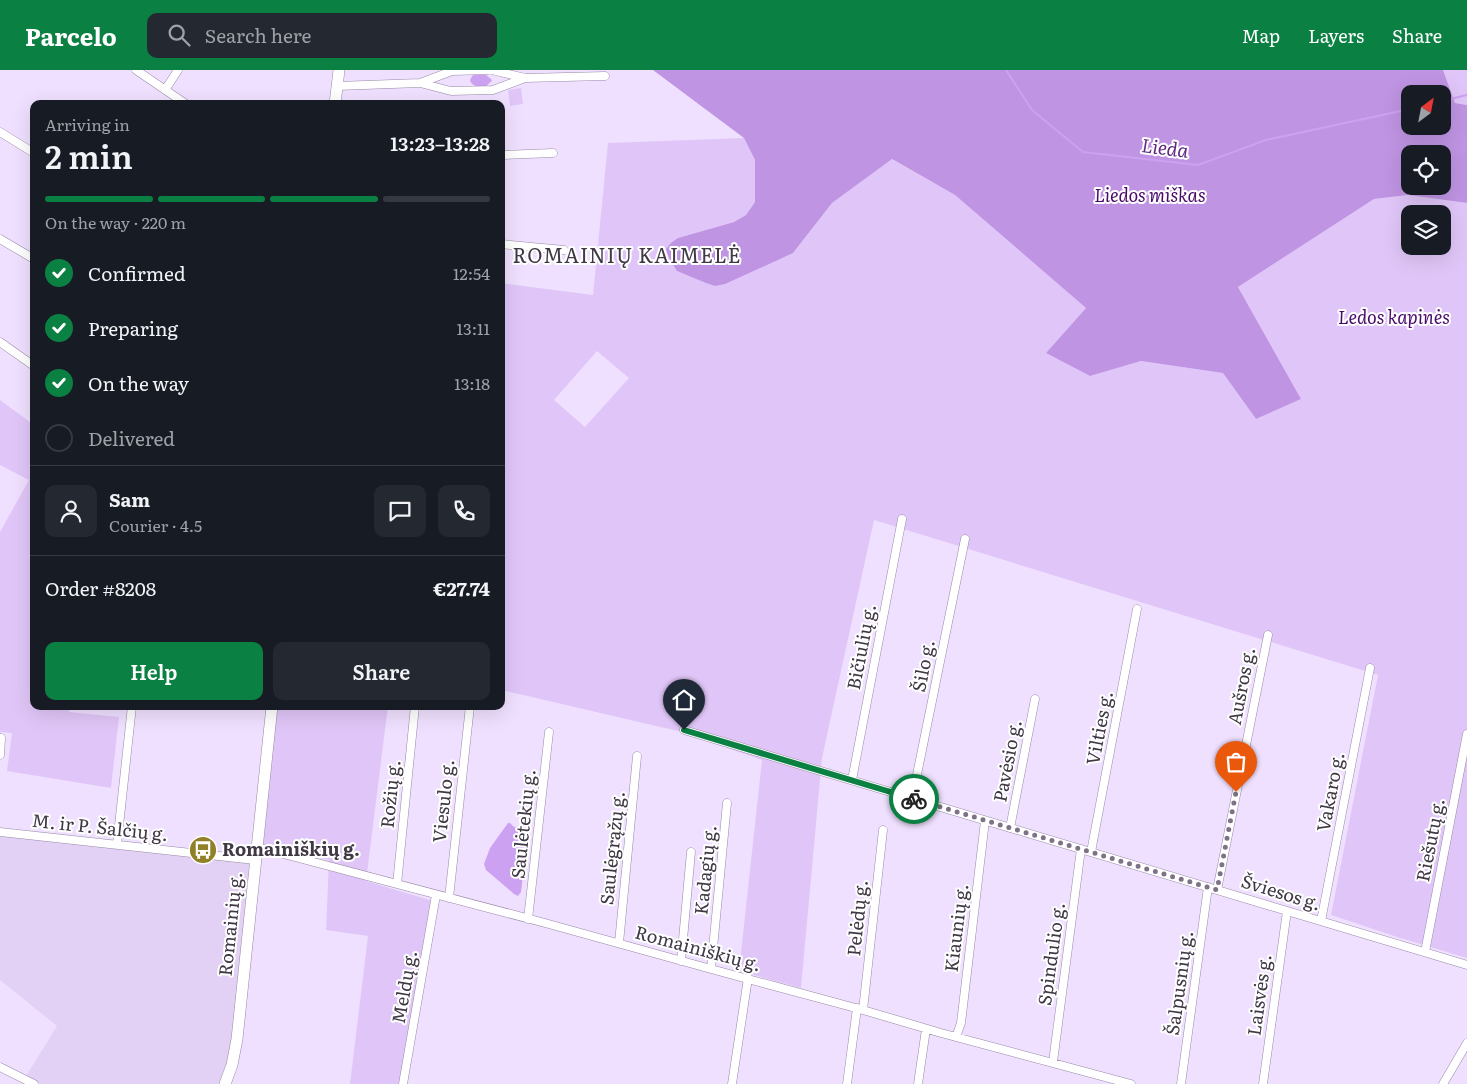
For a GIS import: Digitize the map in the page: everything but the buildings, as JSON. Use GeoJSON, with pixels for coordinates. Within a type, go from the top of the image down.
{"type":"FeatureCollection","features":[{"type":"Feature","properties":{"kind":"main road"},"geometry":{"type":"LineString","coordinates":[[335,100],[338,70]]}},
{"type":"Feature","properties":{"kind":"main road","name":"Romainių g."},"geometry":{"type":"LineString","coordinates":[[224,1084],[232,1066],[237,1039],[272,710]]}},
{"type":"Feature","properties":{"kind":"street"},"geometry":{"type":"LineString","coordinates":[[136,70],[180,100]]}},
{"type":"Feature","properties":{"kind":"street"},"geometry":{"type":"LineString","coordinates":[[165,90],[178,70]]}},
{"type":"Feature","properties":{"kind":"street"},"geometry":{"type":"LineString","coordinates":[[420,83],[452,71],[488,70]]}},
{"type":"Feature","properties":{"kind":"street"},"geometry":{"type":"LineString","coordinates":[[492,70],[525,78],[605,76]]}},
{"type":"Feature","properties":{"kind":"street"},"geometry":{"type":"LineString","coordinates":[[337,86],[420,83],[451,91],[493,90],[525,78]]}},
{"type":"Feature","properties":{"kind":"street"},"geometry":{"type":"LineString","coordinates":[[0,132],[30,151]]}},
{"type":"Feature","properties":{"kind":"street"},"geometry":{"type":"LineString","coordinates":[[505,155],[553,153]]}},
{"type":"Feature","properties":{"kind":"street"},"geometry":{"type":"LineString","coordinates":[[0,239],[30,257]]}},
{"type":"Feature","properties":{"kind":"street"},"geometry":{"type":"LineString","coordinates":[[505,244],[564,250]]}},
{"type":"Feature","properties":{"kind":"street"},"geometry":{"type":"LineString","coordinates":[[0,342],[30,363]]}},
{"type":"Feature","properties":{"kind":"street","name":"Bičiulių g."},"geometry":{"type":"LineString","coordinates":[[852,780],[902,520]]}},
{"type":"Feature","properties":{"kind":"street","name":"Šilo g."},"geometry":{"type":"LineString","coordinates":[[912,799],[965,539]]}},
{"type":"Feature","properties":{"kind":"street","name":"Vilties g."},"geometry":{"type":"LineString","coordinates":[[1091,852],[1137,610]]}},
{"type":"Feature","properties":{"kind":"street","name":"Aušros g."},"geometry":{"type":"LineString","coordinates":[[1217,890],[1268,635]]}},
{"type":"Feature","properties":{"kind":"street","name":"Vakaro g."},"geometry":{"type":"LineString","coordinates":[[1322,921],[1370,668]]}},
{"type":"Feature","properties":{"kind":"street","name":"Pavėsio g."},"geometry":{"type":"LineString","coordinates":[[1010,828],[1035,699]]}},
{"type":"Feature","properties":{"kind":"street"},"geometry":{"type":"LineString","coordinates":[[117,844],[132,710]]}},
{"type":"Feature","properties":{"kind":"street","name":"Rožių g."},"geometry":{"type":"LineString","coordinates":[[397,884],[415,710]]}},
{"type":"Feature","properties":{"kind":"street","name":"Viesulo g."},"geometry":{"type":"LineString","coordinates":[[449,898],[470,710]]}},
{"type":"Feature","properties":{"kind":"street","name":"Šviesos g."},"geometry":{"type":"LineString","coordinates":[[684,730],[1467,965]]}},
{"type":"Feature","properties":{"kind":"street","name":"Saulėtekių g."},"geometry":{"type":"LineString","coordinates":[[528,919],[549,732]]}},
{"type":"Feature","properties":{"kind":"street","name":"Riešutų g."},"geometry":{"type":"LineString","coordinates":[[1425,952],[1467,734]]}},
{"type":"Feature","properties":{"kind":"street"},"geometry":{"type":"LineString","coordinates":[[0,755],[1,738]]}},
{"type":"Feature","properties":{"kind":"street","name":"Saulėgrąžų g."},"geometry":{"type":"LineString","coordinates":[[619,943],[637,756]]}},
{"type":"Feature","properties":{"kind":"street","name":"Kadagių g."},"geometry":{"type":"LineString","coordinates":[[711,969],[727,804]]}},
{"type":"Feature","properties":{"kind":"street","name":"Kiaunių g."},"geometry":{"type":"LineString","coordinates":[[956,1037],[961,1023],[984,821]]}},
{"type":"Feature","properties":{"kind":"street","name":"Pelėdų g."},"geometry":{"type":"LineString","coordinates":[[847,1084],[860,1009],[883,830]]}},
{"type":"Feature","properties":{"kind":"street","name":"M. ir P. Šalčių g."},"geometry":{"type":"LineString","coordinates":[[0,832],[255,860]]}},
{"type":"Feature","properties":{"kind":"street","name":"Romainiškių g."},"geometry":{"type":"LineString","coordinates":[[257,847],[619,943],[1131,1084]]}},
{"type":"Feature","properties":{"kind":"street","name":"Spindulio g."},"geometry":{"type":"LineString","coordinates":[[1053,1062],[1081,849]]}},
{"type":"Feature","properties":{"kind":"street"},"geometry":{"type":"LineString","coordinates":[[681,961],[691,852]]}},
{"type":"Feature","properties":{"kind":"street","name":"Šalpusnių g."},"geometry":{"type":"LineString","coordinates":[[1180,1084],[1208,887]]}},
{"type":"Feature","properties":{"kind":"street","name":"Meldų g."},"geometry":{"type":"LineString","coordinates":[[403,1084],[436,895]]}},
{"type":"Feature","properties":{"kind":"street","name":"Laisvės g."},"geometry":{"type":"LineString","coordinates":[[1263,1084],[1287,911]]}},
{"type":"Feature","properties":{"kind":"street"},"geometry":{"type":"LineString","coordinates":[[732,1084],[748,978]]}},
{"type":"Feature","properties":{"kind":"street"},"geometry":{"type":"LineString","coordinates":[[918,1084],[926,1029]]}},
{"type":"Feature","properties":{"kind":"street"},"geometry":{"type":"LineString","coordinates":[[1443,1084],[1466,1046]]}},
{"type":"Feature","properties":{"kind":"street"},"geometry":{"type":"LineString","coordinates":[[0,1067],[34,1084]]}},
{"type":"Feature","properties":{"kind":"shaded area"},"geometry":{"type":"Polygon","coordinates":[[[474,75],[486,75],[492,81],[486,86],[476,86],[470,80],[474,75]]]}},
{"type":"Feature","properties":{"kind":"shaded area"},"geometry":{"type":"Polygon","coordinates":[[[508,823],[514,827],[525,825],[528,829],[521,892],[518,896],[486,870],[484,864],[490,848],[508,823]]]}},
{"type":"Feature","properties":{"kind":"shaded area"},"geometry":{"type":"Polygon","coordinates":[[[0,835],[252,863],[230,1059],[219,1084],[40,1084],[26,1076],[57,1026],[0,980],[0,835]]]}},
{"type":"Feature","properties":{"kind":"green space","name":"Liedos miškas"},"geometry":{"type":"Polygon","coordinates":[[[653,70],[1443,70],[1448,85],[1401,85],[1401,135],[1451,135],[1451,92],[1455,103],[1467,105],[1467,203],[1408,195],[1374,199],[1238,287],[1301,399],[1256,419],[1223,373],[1141,361],[1090,376],[1046,353],[1086,308],[955,195],[892,159],[832,203],[793,253],[725,284],[715,286],[677,271],[666,249],[671,243],[678,238],[734,222],[746,215],[755,202],[755,160],[744,138],[653,70]]]}},
{"type":"Feature","properties":{"kind":"green space"},"geometry":{"type":"Polygon","coordinates":[[[1443,70],[1467,70],[1467,105],[1455,103],[1451,92],[1451,85],[1448,85],[1443,70]]]}},
{"type":"Feature","properties":{"kind":"green space"},"geometry":{"type":"Polygon","coordinates":[[[521,88],[523,104],[510,106],[508,90],[521,88]]]}},
{"type":"Feature","properties":{"kind":"green space","name":"Ledos kapinės"},"geometry":{"type":"Polygon","coordinates":[[[744,138],[755,160],[755,202],[746,215],[734,222],[678,238],[677,271],[715,285],[793,253],[832,203],[891,159],[955,195],[1086,308],[1046,353],[1090,376],[1141,361],[1223,373],[1256,419],[1301,399],[1238,287],[1374,199],[1408,195],[1467,203],[1467,958],[1331,915],[1378,675],[874,520],[822,758],[801,988],[739,971],[762,760],[682,732],[505,691],[505,284],[593,295],[608,143],[744,138]],[[597,351],[554,400],[585,427],[629,378],[597,351]]]}},
{"type":"Feature","properties":{"kind":"green space"},"geometry":{"type":"Polygon","coordinates":[[[0,400],[30,422],[30,710],[69,710],[69,712],[119,717],[111,788],[7,771],[12,733],[0,732],[0,532],[29,480],[0,465],[0,400]]]}},
{"type":"Feature","properties":{"kind":"green space"},"geometry":{"type":"Polygon","coordinates":[[[266,710],[387,710],[366,881],[433,901],[400,1084],[350,1084],[368,936],[326,930],[329,860],[254,841],[266,710]]]}},
{"type":"Feature","properties":{"kind":"waterway","name":"Lieda"},"geometry":{"type":"LineString","coordinates":[[1006,70],[1032,110],[1083,152],[1198,165],[1266,140],[1401,111]]}},
{"type":"Feature","properties":{"kind":"waterway","name":"Lieda"},"geometry":{"type":"LineString","coordinates":[[1451,99],[1467,95]]}},
{"type":"Feature","properties":{"kind":"way so far"},"geometry":{"type":"LineString","coordinates":[[914,799],[1217,890],[1236,792]]}},
{"type":"Feature","properties":{"kind":"place","name":"Romainiškių g."},"geometry":{"type":"Point","coordinates":[203,850]}},
{"type":"Feature","properties":{"kind":"district","name":"ROMAINIŲ KAIMELĖ"},"geometry":{"type":"Point","coordinates":[627,256]}},
{"type":"Feature","properties":{"kind":"route"},"geometry":{"type":"LineString","coordinates":[[684,730],[914,799]]}}]}
